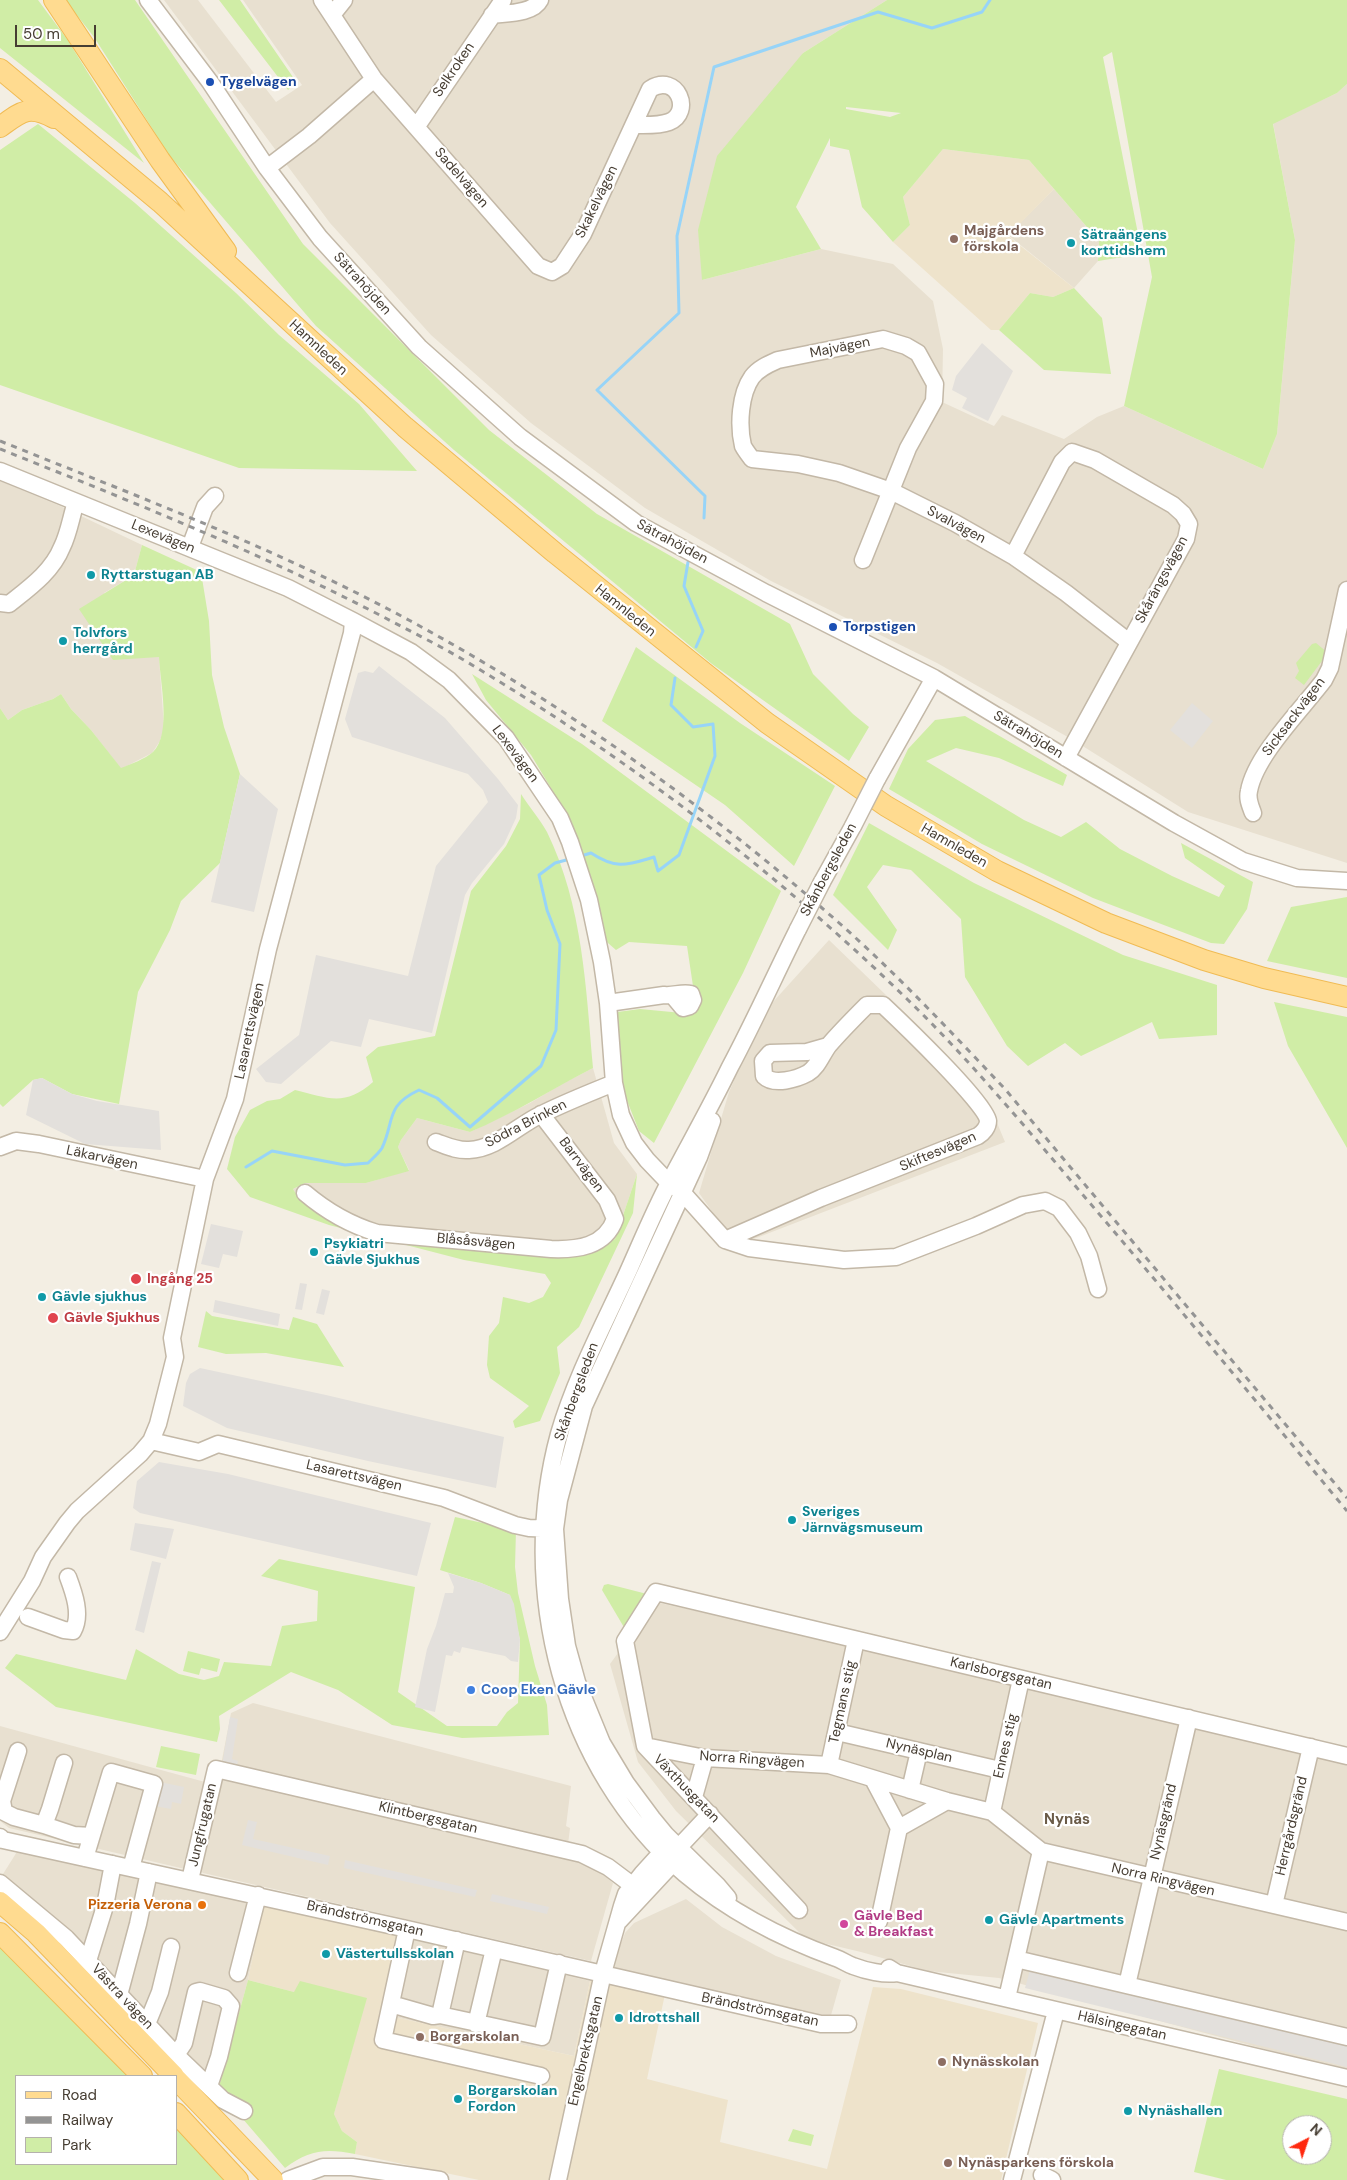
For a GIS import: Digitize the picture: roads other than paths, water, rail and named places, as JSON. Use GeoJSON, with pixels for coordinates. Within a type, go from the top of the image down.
{"type":"FeatureCollection","features":[{"type":"Feature","properties":{"kind":"main road"},"geometry":{"type":"LineString","coordinates":[[54,0],[166,167],[254,289]]}},
{"type":"Feature","properties":{"kind":"main road","name":"Hamnleden"},"geometry":{"type":"LineString","coordinates":[[0,69],[75,129],[160,202],[404,428],[563,560],[768,724],[886,806],[997,871],[1106,924],[1212,962],[1264,978],[1347,997]]}},
{"type":"Feature","properties":{"kind":"main road"},"geometry":{"type":"LineString","coordinates":[[0,127],[18,113],[25,110],[36,110],[75,129]]}},
{"type":"Feature","properties":{"kind":"main road","name":"Västra vägen"},"geometry":{"type":"LineString","coordinates":[[0,1902],[36,1933],[172,2075]]}},
{"type":"Feature","properties":{"kind":"main road"},"geometry":{"type":"LineString","coordinates":[[0,1933],[141,2075]]}},
{"type":"Feature","properties":{"kind":"main road","name":"Västra vägen"},"geometry":{"type":"LineString","coordinates":[[178,2081],[273,2180]]}},
{"type":"Feature","properties":{"kind":"main road"},"geometry":{"type":"LineString","coordinates":[[178,2115],[238,2180]]}},
{"type":"Feature","properties":{"kind":"street","name":"Sätrahöjden"},"geometry":{"type":"LineString","coordinates":[[148,0],[210,82],[267,168],[320,238],[419,347],[520,437],[636,523],[774,597],[934,678],[1174,823],[1243,861],[1297,878],[1347,881]]}},
{"type":"Feature","properties":{"kind":"street","name":"Sadelvägen"},"geometry":{"type":"LineString","coordinates":[[322,0],[374,79],[538,266],[552,272]]}},
{"type":"Feature","properties":{"kind":"street"},"geometry":{"type":"LineString","coordinates":[[332,15],[344,0]]}},
{"type":"Feature","properties":{"kind":"street","name":"Selkroken"},"geometry":{"type":"LineString","coordinates":[[417,126],[503,0]]}},
{"type":"Feature","properties":{"kind":"street"},"geometry":{"type":"LineString","coordinates":[[492,15],[531,9],[538,5],[540,0]]}},
{"type":"Feature","properties":{"kind":"street"},"geometry":{"type":"LineString","coordinates":[[267,168],[308,136],[374,79]]}},
{"type":"Feature","properties":{"kind":"street","name":"Skakelvägen"},"geometry":{"type":"LineString","coordinates":[[552,272],[562,266],[583,234],[634,125]]}},
{"type":"Feature","properties":{"kind":"street","name":"Majvägen"},"geometry":{"type":"LineString","coordinates":[[759,460],[752,458],[744,447],[741,410],[744,391],[753,376],[764,366],[778,360],[882,340],[906,346],[918,353],[935,384],[934,401],[908,448],[863,560]]}},
{"type":"Feature","properties":{"kind":"street","name":"Skårängsvägen"},"geometry":{"type":"LineString","coordinates":[[1012,556],[1062,462],[1072,452],[1095,460],[1173,505],[1183,514],[1189,524],[1186,539],[1066,758]]}},
{"type":"Feature","properties":{"kind":"street","name":"Svalvägen"},"geometry":{"type":"LineString","coordinates":[[759,460],[798,464],[839,473],[890,491],[955,523],[1012,556],[1066,593],[1129,642]]}},
{"type":"Feature","properties":{"kind":"street","name":"Lexevägen"},"geometry":{"type":"LineString","coordinates":[[0,471],[288,588],[353,621],[411,652],[450,680],[506,738],[560,818],[581,872],[597,934],[608,1003],[614,1083],[621,1115],[634,1143],[647,1160],[675,1188]]}},
{"type":"Feature","properties":{"kind":"street"},"geometry":{"type":"LineString","coordinates":[[190,547],[205,506],[214,496]]}},
{"type":"Feature","properties":{"kind":"street"},"geometry":{"type":"LineString","coordinates":[[5,604],[36,582],[50,567],[62,548],[76,502]]}},
{"type":"Feature","properties":{"kind":"street","name":"Sicksackvägen"},"geometry":{"type":"LineString","coordinates":[[1253,813],[1248,803],[1248,792],[1253,775],[1264,757],[1324,680],[1330,668],[1347,590]]}},
{"type":"Feature","properties":{"kind":"street","name":"Lasarettsvägen"},"geometry":{"type":"LineString","coordinates":[[0,1632],[32,1581],[43,1557],[67,1523],[77,1511],[140,1454],[151,1441],[158,1424],[175,1357],[172,1338],[206,1180],[235,1099],[268,950],[352,633],[353,621]]}},
{"type":"Feature","properties":{"kind":"street","name":"Skånbergsleden"},"geometry":{"type":"LineString","coordinates":[[671,1855],[630,1814],[609,1783],[589,1747],[572,1709],[553,1645],[546,1606],[550,1529],[584,1406],[675,1188],[699,1158],[731,1066],[798,929],[877,779],[934,678]]}},
{"type":"Feature","properties":{"kind":"street"},"geometry":{"type":"LineString","coordinates":[[608,1003],[664,995],[673,996]]}},
{"type":"Feature","properties":{"kind":"street","name":"Skiftesvägen"},"geometry":{"type":"LineString","coordinates":[[725,1240],[822,1198],[978,1136],[985,1131],[988,1121],[984,1110],[938,1060],[883,1005],[867,1006],[828,1046]]}},
{"type":"Feature","properties":{"kind":"street","name":"Södra Brinken"},"geometry":{"type":"LineString","coordinates":[[436,1142],[454,1149],[470,1150],[485,1147],[504,1138],[541,1114],[614,1083]]}},
{"type":"Feature","properties":{"kind":"street","name":"Barrvägen"},"geometry":{"type":"LineString","coordinates":[[541,1114],[607,1200],[615,1219]]}},
{"type":"Feature","properties":{"kind":"street","name":"Läkarvägen"},"geometry":{"type":"LineString","coordinates":[[0,1147],[16,1141],[39,1144],[206,1180]]}},
{"type":"Feature","properties":{"kind":"street"},"geometry":{"type":"LineString","coordinates":[[675,1188],[725,1240],[749,1248],[844,1260],[896,1257],[976,1226],[1022,1205],[1045,1201],[1059,1208],[1078,1232],[1089,1256],[1098,1289]]}},
{"type":"Feature","properties":{"kind":"street","name":"Blåsåsvägen"},"geometry":{"type":"LineString","coordinates":[[305,1193],[317,1203],[361,1228],[377,1233],[551,1249],[570,1249],[594,1244],[612,1228],[615,1219]]}},
{"type":"Feature","properties":{"kind":"street","name":"Lasarettsvägen"},"geometry":{"type":"LineString","coordinates":[[151,1441],[199,1452],[218,1444],[444,1498],[515,1525],[550,1529]]}},
{"type":"Feature","properties":{"kind":"street"},"geometry":{"type":"LineString","coordinates":[[28,1617],[64,1630],[73,1631],[77,1624],[76,1600],[68,1576]]}},
{"type":"Feature","properties":{"kind":"street","name":"Karlsborgsgatan"},"geometry":{"type":"LineString","coordinates":[[656,1592],[1347,1756]]}},
{"type":"Feature","properties":{"kind":"street","name":"Växthusgatan"},"geometry":{"type":"LineString","coordinates":[[656,1592],[625,1641],[645,1746],[798,1910]]}},
{"type":"Feature","properties":{"kind":"street","name":"Tegmans stig"},"geometry":{"type":"LineString","coordinates":[[830,1765],[856,1640]]}},
{"type":"Feature","properties":{"kind":"street","name":"Ennes stig"},"geometry":{"type":"LineString","coordinates":[[992,1812],[1021,1679]]}},
{"type":"Feature","properties":{"kind":"street","name":"Nynäsgränd"},"geometry":{"type":"LineString","coordinates":[[1127,1985],[1189,1718]]}},
{"type":"Feature","properties":{"kind":"street","name":"Nynäsplan"},"geometry":{"type":"LineString","coordinates":[[837,1732],[1000,1770]]}},
{"type":"Feature","properties":{"kind":"street","name":"Norra Ringvägen"},"geometry":{"type":"LineString","coordinates":[[645,1746],[705,1758],[830,1765]]}},
{"type":"Feature","properties":{"kind":"street","name":"Herrgårdsgränd"},"geometry":{"type":"LineString","coordinates":[[1274,1905],[1311,1747]]}},
{"type":"Feature","properties":{"kind":"street"},"geometry":{"type":"LineString","coordinates":[[18,1751],[2,1802],[2,1815],[44,1825],[74,1835],[91,1836]]}},
{"type":"Feature","properties":{"kind":"street"},"geometry":{"type":"LineString","coordinates":[[910,1790],[919,1751]]}},
{"type":"Feature","properties":{"kind":"street"},"geometry":{"type":"LineString","coordinates":[[694,1797],[705,1758]]}},
{"type":"Feature","properties":{"kind":"street"},"geometry":{"type":"LineString","coordinates":[[44,1825],[64,1763]]}},
{"type":"Feature","properties":{"kind":"street"},"geometry":{"type":"LineString","coordinates":[[830,1765],[946,1801],[992,1812]]}},
{"type":"Feature","properties":{"kind":"street","name":"Jungfrugatan"},"geometry":{"type":"LineString","coordinates":[[190,1880],[216,1769]]}},
{"type":"Feature","properties":{"kind":"street","name":"Klintbergsgatan"},"geometry":{"type":"LineString","coordinates":[[216,1769],[582,1854],[608,1867],[632,1885]]}},
{"type":"Feature","properties":{"kind":"street"},"geometry":{"type":"LineString","coordinates":[[84,1858],[111,1772],[154,1784],[131,1868]]}},
{"type":"Feature","properties":{"kind":"street"},"geometry":{"type":"LineString","coordinates":[[873,1779],[899,1828],[879,1921]]}},
{"type":"Feature","properties":{"kind":"street"},"geometry":{"type":"LineString","coordinates":[[899,1828],[946,1801]]}},
{"type":"Feature","properties":{"kind":"street","name":"Norra Ringvägen"},"geometry":{"type":"LineString","coordinates":[[992,1812],[1041,1851],[1347,1922]]}},
{"type":"Feature","properties":{"kind":"street"},"geometry":{"type":"LineString","coordinates":[[671,1855],[710,1814]]}},
{"type":"Feature","properties":{"kind":"street","name":"Brändströmsgatan"},"geometry":{"type":"LineString","coordinates":[[1,1841],[258,1895],[821,2024],[848,2024]]}},
{"type":"Feature","properties":{"kind":"street"},"geometry":{"type":"LineString","coordinates":[[1007,1998],[1041,1851]]}},
{"type":"Feature","properties":{"kind":"street","name":"Engelbrektsgatan"},"geometry":{"type":"LineString","coordinates":[[558,2180],[603,1973],[624,1900],[632,1885],[671,1855]]}},
{"type":"Feature","properties":{"kind":"street","name":"Engelbrektsgatan"},"geometry":{"type":"LineString","coordinates":[[618,1922],[671,1855]]}},
{"type":"Feature","properties":{"kind":"street","name":"Hälsingegatan"},"geometry":{"type":"LineString","coordinates":[[671,1855],[717,1885],[737,1910],[788,1939],[840,1959],[854,1958],[888,1967],[897,1973],[1347,2078]]}},
{"type":"Feature","properties":{"kind":"street"},"geometry":{"type":"LineString","coordinates":[[88,1961],[105,1906],[112,1864]]}},
{"type":"Feature","properties":{"kind":"street"},"geometry":{"type":"LineString","coordinates":[[119,1994],[138,1924],[148,1872]]}},
{"type":"Feature","properties":{"kind":"street","name":"Västra vägen"},"geometry":{"type":"LineString","coordinates":[[0,1883],[66,1938],[176,2055],[223,2100],[244,2111]]}},
{"type":"Feature","properties":{"kind":"street"},"geometry":{"type":"LineString","coordinates":[[238,1973],[258,1895]]}},
{"type":"Feature","properties":{"kind":"street"},"geometry":{"type":"LineString","coordinates":[[408,1929],[383,2040],[541,2076]]}},
{"type":"Feature","properties":{"kind":"street"},"geometry":{"type":"LineString","coordinates":[[440,2016],[457,1940]]}},
{"type":"Feature","properties":{"kind":"street"},"geometry":{"type":"LineString","coordinates":[[147,2024],[160,1992],[171,1947]]}},
{"type":"Feature","properties":{"kind":"street"},"geometry":{"type":"LineString","coordinates":[[476,2024],[494,1949]]}},
{"type":"Feature","properties":{"kind":"street"},"geometry":{"type":"LineString","coordinates":[[1016,1959],[1347,2037]]}},
{"type":"Feature","properties":{"kind":"street"},"geometry":{"type":"LineString","coordinates":[[390,2004],[433,2016],[542,2037],[559,1963]]}},
{"type":"Feature","properties":{"kind":"street"},"geometry":{"type":"LineString","coordinates":[[176,2055],[184,2043],[196,1992],[200,1991],[224,1998],[231,2006],[219,2057],[209,2086]]}},
{"type":"Feature","properties":{"kind":"street"},"geometry":{"type":"LineString","coordinates":[[1012,2180],[1056,2011]]}},
{"type":"Feature","properties":{"kind":"street"},"geometry":{"type":"LineString","coordinates":[[288,2180],[323,2167],[351,2173],[440,2180]]}},
{"type":"Feature","properties":{"kind":"waterway"},"geometry":{"type":"LineString","coordinates":[[704,518],[705,496],[597,390],[679,313],[677,236],[714,67],[878,12],[932,28],[982,12],[990,0]]}},
{"type":"Feature","properties":{"kind":"waterway"},"geometry":{"type":"LineString","coordinates":[[688,562],[684,586],[703,631],[696,647]]}},
{"type":"Feature","properties":{"kind":"waterway"},"geometry":{"type":"LineString","coordinates":[[581,856],[591,853],[615,864],[629,864],[654,857],[658,871],[679,855],[715,756],[713,724],[693,727],[671,705],[675,678]]}},
{"type":"Feature","properties":{"kind":"waterway"},"geometry":{"type":"LineString","coordinates":[[246,1167],[272,1151],[345,1165],[368,1163],[382,1148],[393,1114],[396,1108],[408,1096],[419,1090],[437,1098],[470,1127],[541,1066],[556,1030],[560,944],[547,910],[539,875],[555,863],[570,859]]}},
{"type":"Feature","properties":{"kind":"railway"},"geometry":{"type":"LineString","coordinates":[[0,441],[246,541],[390,610],[450,643],[566,714],[623,752],[733,834],[786,877],[860,942],[1005,1089],[1347,1498]]}},
{"type":"Feature","properties":{"kind":"railway"},"geometry":{"type":"LineString","coordinates":[[0,449],[149,509],[297,574],[445,649],[581,734],[695,816],[804,905],[856,951],[930,1022],[1019,1120],[1347,1511]]}},
{"type":"Feature","properties":{"kind":"place","name":"Tygelvägen"},"geometry":{"type":"Point","coordinates":[210,82]}},
{"type":"Feature","properties":{"kind":"place","name":"Majgårdens förskola"},"geometry":{"type":"Point","coordinates":[954,239]}},
{"type":"Feature","properties":{"kind":"place","name":"Sätraängens korttidshem"},"geometry":{"type":"Point","coordinates":[1071,243]}},
{"type":"Feature","properties":{"kind":"place","name":"Ryttarstugan AB"},"geometry":{"type":"Point","coordinates":[91,575]}},
{"type":"Feature","properties":{"kind":"place","name":"Torpstigen"},"geometry":{"type":"Point","coordinates":[833,627]}},
{"type":"Feature","properties":{"kind":"place","name":"Tolvfors herrgård"},"geometry":{"type":"Point","coordinates":[63,641]}},
{"type":"Feature","properties":{"kind":"place","name":"Psykiatri Gävle Sjukhus"},"geometry":{"type":"Point","coordinates":[314,1252]}},
{"type":"Feature","properties":{"kind":"place","name":"Ingång 25"},"geometry":{"type":"Point","coordinates":[136,1279]}},
{"type":"Feature","properties":{"kind":"place","name":"Gävle sjukhus"},"geometry":{"type":"Point","coordinates":[42,1297]}},
{"type":"Feature","properties":{"kind":"place","name":"Gävle Sjukhus"},"geometry":{"type":"Point","coordinates":[53,1318]}},
{"type":"Feature","properties":{"kind":"place","name":"Sveriges Järnvägsmuseum"},"geometry":{"type":"Point","coordinates":[792,1520]}},
{"type":"Feature","properties":{"kind":"place","name":"Coop Eken Gävle"},"geometry":{"type":"Point","coordinates":[471,1690]}},
{"type":"Feature","properties":{"kind":"place","name":"Pizzeria Verona"},"geometry":{"type":"Point","coordinates":[202,1905]}},
{"type":"Feature","properties":{"kind":"place","name":"Gävle Apartments"},"geometry":{"type":"Point","coordinates":[989,1920]}},
{"type":"Feature","properties":{"kind":"place","name":"Gävle Bed & Breakfast"},"geometry":{"type":"Point","coordinates":[844,1924]}},
{"type":"Feature","properties":{"kind":"place","name":"Västertullsskolan"},"geometry":{"type":"Point","coordinates":[326,1954]}},
{"type":"Feature","properties":{"kind":"place","name":"Idrottshall"},"geometry":{"type":"Point","coordinates":[619,2018]}},
{"type":"Feature","properties":{"kind":"place","name":"Borgarskolan"},"geometry":{"type":"Point","coordinates":[420,2037]}},
{"type":"Feature","properties":{"kind":"place","name":"Nynässkolan"},"geometry":{"type":"Point","coordinates":[942,2062]}},
{"type":"Feature","properties":{"kind":"place","name":"Borgarskolan Fordon"},"geometry":{"type":"Point","coordinates":[458,2099]}},
{"type":"Feature","properties":{"kind":"place","name":"Nynäshallen"},"geometry":{"type":"Point","coordinates":[1128,2111]}},
{"type":"Feature","properties":{"kind":"place","name":"Nynäsparkens förskola"},"geometry":{"type":"Point","coordinates":[948,2163]}},
{"type":"Feature","properties":{"kind":"district","name":"Nynäs"},"geometry":{"type":"Point","coordinates":[1067,1820]}}]}
